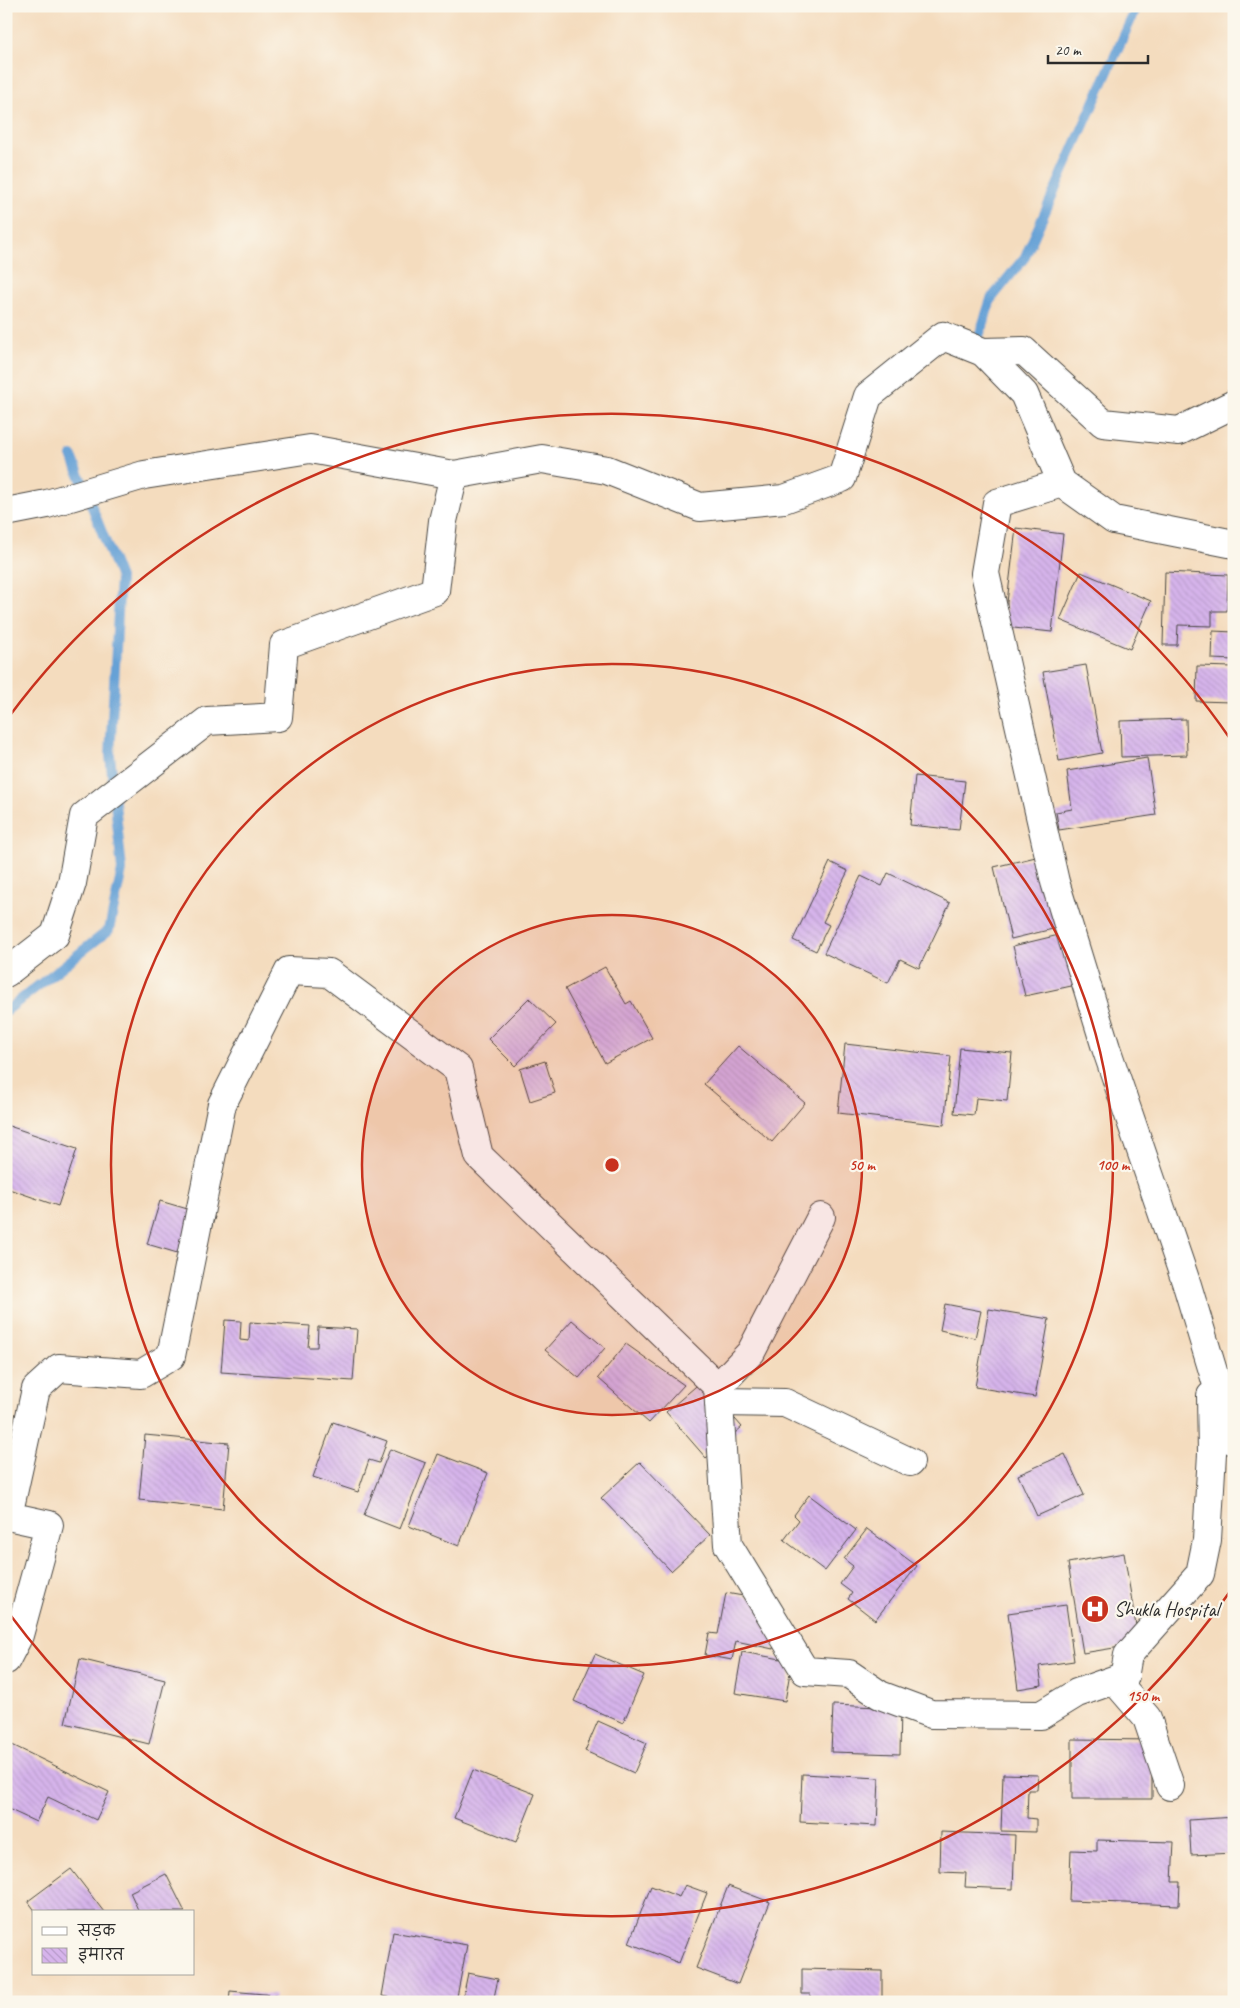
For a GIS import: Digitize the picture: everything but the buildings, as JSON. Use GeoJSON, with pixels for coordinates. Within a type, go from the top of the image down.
{"type":"FeatureCollection","features":[{"type":"Feature","properties":{"kind":"street"},"geometry":{"type":"LineString","coordinates":[[6,512],[47,504],[144,475],[310,449],[454,475],[542,459],[607,470],[700,507],[784,499],[842,478],[868,396],[943,336],[982,352],[1024,394],[1062,482],[1114,520],[1234,544]]}},
{"type":"Feature","properties":{"kind":"street"},"geometry":{"type":"LineString","coordinates":[[982,352],[1024,351],[1103,422],[1179,431],[1234,404]]}},
{"type":"Feature","properties":{"kind":"street"},"geometry":{"type":"LineString","coordinates":[[6,973],[55,935],[72,883],[84,816],[207,721],[278,717],[284,645],[436,591],[444,521],[454,475]]}},
{"type":"Feature","properties":{"kind":"street"},"geometry":{"type":"LineString","coordinates":[[1062,482],[997,503],[985,573],[1055,882],[1106,1048],[1187,1285],[1234,1441]]}},
{"type":"Feature","properties":{"kind":"street"},"geometry":{"type":"LineString","coordinates":[[6,1660],[19,1635],[49,1525],[8,1516],[36,1389],[59,1368],[141,1374],[171,1356],[222,1104],[289,971],[329,973],[458,1070],[479,1156],[719,1394],[785,1403],[910,1462]]}},
{"type":"Feature","properties":{"kind":"street"},"geometry":{"type":"LineString","coordinates":[[821,1217],[751,1352],[719,1394],[728,1545],[805,1671],[849,1674],[880,1695],[931,1714],[1041,1715],[1077,1692],[1125,1676]]}},
{"type":"Feature","properties":{"kind":"street"},"geometry":{"type":"LineString","coordinates":[[1170,1786],[1147,1718],[1122,1689],[1128,1655],[1200,1574],[1207,1540],[1211,1365]]}},
{"type":"Feature","properties":{"kind":"waterway"},"geometry":{"type":"LineString","coordinates":[[979,336],[991,299],[1025,257],[1137,6]]}},
{"type":"Feature","properties":{"kind":"waterway"},"geometry":{"type":"LineString","coordinates":[[6,1011],[109,930],[122,870],[110,755],[120,578],[72,456]]}},
{"type":"Feature","properties":{"kind":"place","name":"Shukla Hospital"},"geometry":{"type":"Point","coordinates":[1095,1609]}}]}
